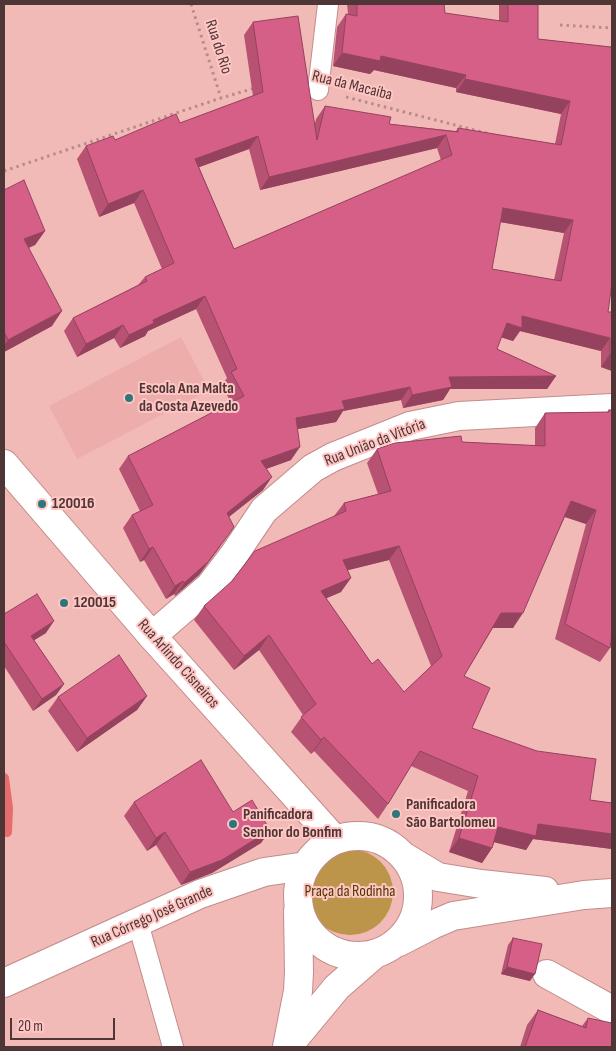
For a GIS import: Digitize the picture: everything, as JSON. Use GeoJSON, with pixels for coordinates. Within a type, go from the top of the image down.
{"type":"FeatureCollection","features":[{"type":"Feature","properties":{"kind":"main road","name":"Rua União da Vitória"},"geometry":{"type":"LineString","coordinates":[[152,636],[210,586],[264,510],[312,468],[333,457],[410,426],[459,416],[612,408]]}},
{"type":"Feature","properties":{"kind":"main road","name":"Rua Arlindo Cisneiros"},"geometry":{"type":"LineString","coordinates":[[4,464],[152,636],[335,840]]}},
{"type":"Feature","properties":{"kind":"main road"},"geometry":{"type":"LineString","coordinates":[[288,1047],[298,991],[299,885],[306,866],[318,850],[335,840],[353,836],[372,837],[389,844],[403,856],[438,876],[481,884],[584,895]]}},
{"type":"Feature","properties":{"kind":"main road"},"geometry":{"type":"LineString","coordinates":[[288,1047],[336,987],[409,930],[417,910],[418,889],[413,872],[403,856]]}},
{"type":"Feature","properties":{"kind":"main road","name":"Rua Córrego José Grande"},"geometry":{"type":"LineString","coordinates":[[4,982],[200,894],[264,872],[306,866]]}},
{"type":"Feature","properties":{"kind":"main road"},"geometry":{"type":"LineString","coordinates":[[298,905],[305,924],[317,940],[334,951],[354,957],[385,949],[453,916],[584,895],[612,893]]}},
{"type":"Feature","properties":{"kind":"main road"},"geometry":{"type":"LineString","coordinates":[[547,974],[612,1010]]}},
{"type":"Feature","properties":{"kind":"lane"},"geometry":{"type":"LineString","coordinates":[[318,90],[328,4]]}},
{"type":"Feature","properties":{"kind":"lane"},"geometry":{"type":"LineString","coordinates":[[138,923],[173,1047]]}},
{"type":"Feature","properties":{"kind":"path","name":"Rua do Rio"},"geometry":{"type":"LineString","coordinates":[[191,4],[221,98]]}},
{"type":"Feature","properties":{"kind":"path"},"geometry":{"type":"LineString","coordinates":[[560,25],[612,28]]}},
{"type":"Feature","properties":{"kind":"path"},"geometry":{"type":"LineString","coordinates":[[4,171],[221,98],[264,86]]}},
{"type":"Feature","properties":{"kind":"path","name":"Rua da Macaíba"},"geometry":{"type":"LineString","coordinates":[[318,90],[498,136]]}},
{"type":"Feature","properties":{"kind":"shaded area","name":"Escola Ana Malta da Costa Azevedo"},"geometry":{"type":"Polygon","coordinates":[[[181,337],[209,390],[77,459],[49,406],[181,337]]]}},
{"type":"Feature","properties":{"kind":"green space","name":"Praça da Rodinha"},"geometry":{"type":"Polygon","coordinates":[[[350,849],[367,852],[381,861],[390,875],[393,892],[390,909],[381,923],[367,932],[350,935],[333,932],[319,923],[310,909],[307,892],[310,875],[319,861],[333,852],[350,849]]]}},
{"type":"Feature","properties":{"kind":"building"},"geometry":{"type":"Polygon","coordinates":[[[357,4],[444,4],[445,13],[508,22],[508,4],[538,4],[538,39],[612,48],[612,283],[608,312],[612,312],[612,355],[610,354],[610,338],[522,316],[522,328],[507,323],[497,349],[556,376],[449,377],[452,387],[412,395],[410,387],[342,401],[345,409],[296,418],[300,447],[261,461],[272,477],[227,513],[234,527],[208,562],[184,583],[183,581],[175,586],[153,547],[149,549],[132,515],[153,505],[128,456],[244,396],[231,372],[237,369],[205,296],[153,320],[154,323],[129,335],[123,325],[86,344],[73,318],[147,281],[145,277],[174,263],[143,190],[108,204],[86,146],[113,136],[115,140],[176,114],[180,123],[263,92],[253,22],[298,16],[317,140],[325,106],[391,117],[389,124],[458,132],[458,128],[561,145],[570,101],[465,79],[466,75],[381,56],[380,61],[342,53],[346,14],[357,16],[357,4]],[[446,135],[269,177],[258,136],[195,159],[234,249],[452,155],[446,135]],[[503,208],[492,269],[561,281],[573,220],[503,208]]]}},
{"type":"Feature","properties":{"kind":"building"},"geometry":{"type":"Polygon","coordinates":[[[24,180],[45,231],[24,239],[62,311],[8,340],[4,332],[4,190],[24,180]]]}},
{"type":"Feature","properties":{"kind":"building"},"geometry":{"type":"Polygon","coordinates":[[[609,410],[612,410],[612,634],[610,648],[565,624],[596,510],[571,501],[523,613],[501,613],[464,676],[490,688],[472,728],[537,751],[596,759],[590,800],[612,803],[612,834],[538,824],[536,836],[498,827],[492,848],[459,838],[478,776],[420,751],[388,804],[324,737],[321,740],[301,717],[316,704],[269,635],[244,656],[204,606],[232,581],[255,551],[346,511],[344,503],[391,491],[377,449],[395,443],[461,436],[462,442],[545,446],[545,413],[609,412],[609,410]],[[399,546],[343,560],[351,578],[321,591],[372,664],[378,659],[404,692],[442,656],[399,546]]]}},
{"type":"Feature","properties":{"kind":"building"},"geometry":{"type":"Polygon","coordinates":[[[37,594],[54,621],[31,636],[64,684],[42,699],[4,642],[4,614],[37,594]]]}},
{"type":"Feature","properties":{"kind":"building"},"geometry":{"type":"Polygon","coordinates":[[[119,655],[147,696],[87,738],[58,697],[119,655]]]}},
{"type":"Feature","properties":{"kind":"building"},"geometry":{"type":"Polygon","coordinates":[[[201,760],[233,812],[252,800],[270,830],[222,860],[190,872],[165,832],[156,838],[134,802],[201,760]]]}},
{"type":"Feature","properties":{"kind":"building"},"geometry":{"type":"Polygon","coordinates":[[[513,938],[542,944],[535,974],[507,967],[513,938]]]}},
{"type":"Feature","properties":{"kind":"building"},"geometry":{"type":"Polygon","coordinates":[[[538,1010],[586,1028],[588,1018],[612,1023],[612,1047],[525,1047],[538,1010]]]}},
{"type":"Feature","properties":{"kind":"waterway"},"geometry":{"type":"LineString","coordinates":[[4,778],[8,808],[7,832]]}},
{"type":"Feature","properties":{"kind":"place","name":"Escola Ana Malta da Costa Azevedo"},"geometry":{"type":"Point","coordinates":[129,398]}},
{"type":"Feature","properties":{"kind":"place","name":"120016"},"geometry":{"type":"Point","coordinates":[42,504]}},
{"type":"Feature","properties":{"kind":"place","name":"120015"},"geometry":{"type":"Point","coordinates":[64,603]}},
{"type":"Feature","properties":{"kind":"place","name":"Panificadora São Bartolomeu"},"geometry":{"type":"Point","coordinates":[396,814]}},
{"type":"Feature","properties":{"kind":"place","name":"Panificadora Senhor do Bonfim"},"geometry":{"type":"Point","coordinates":[233,824]}}]}
